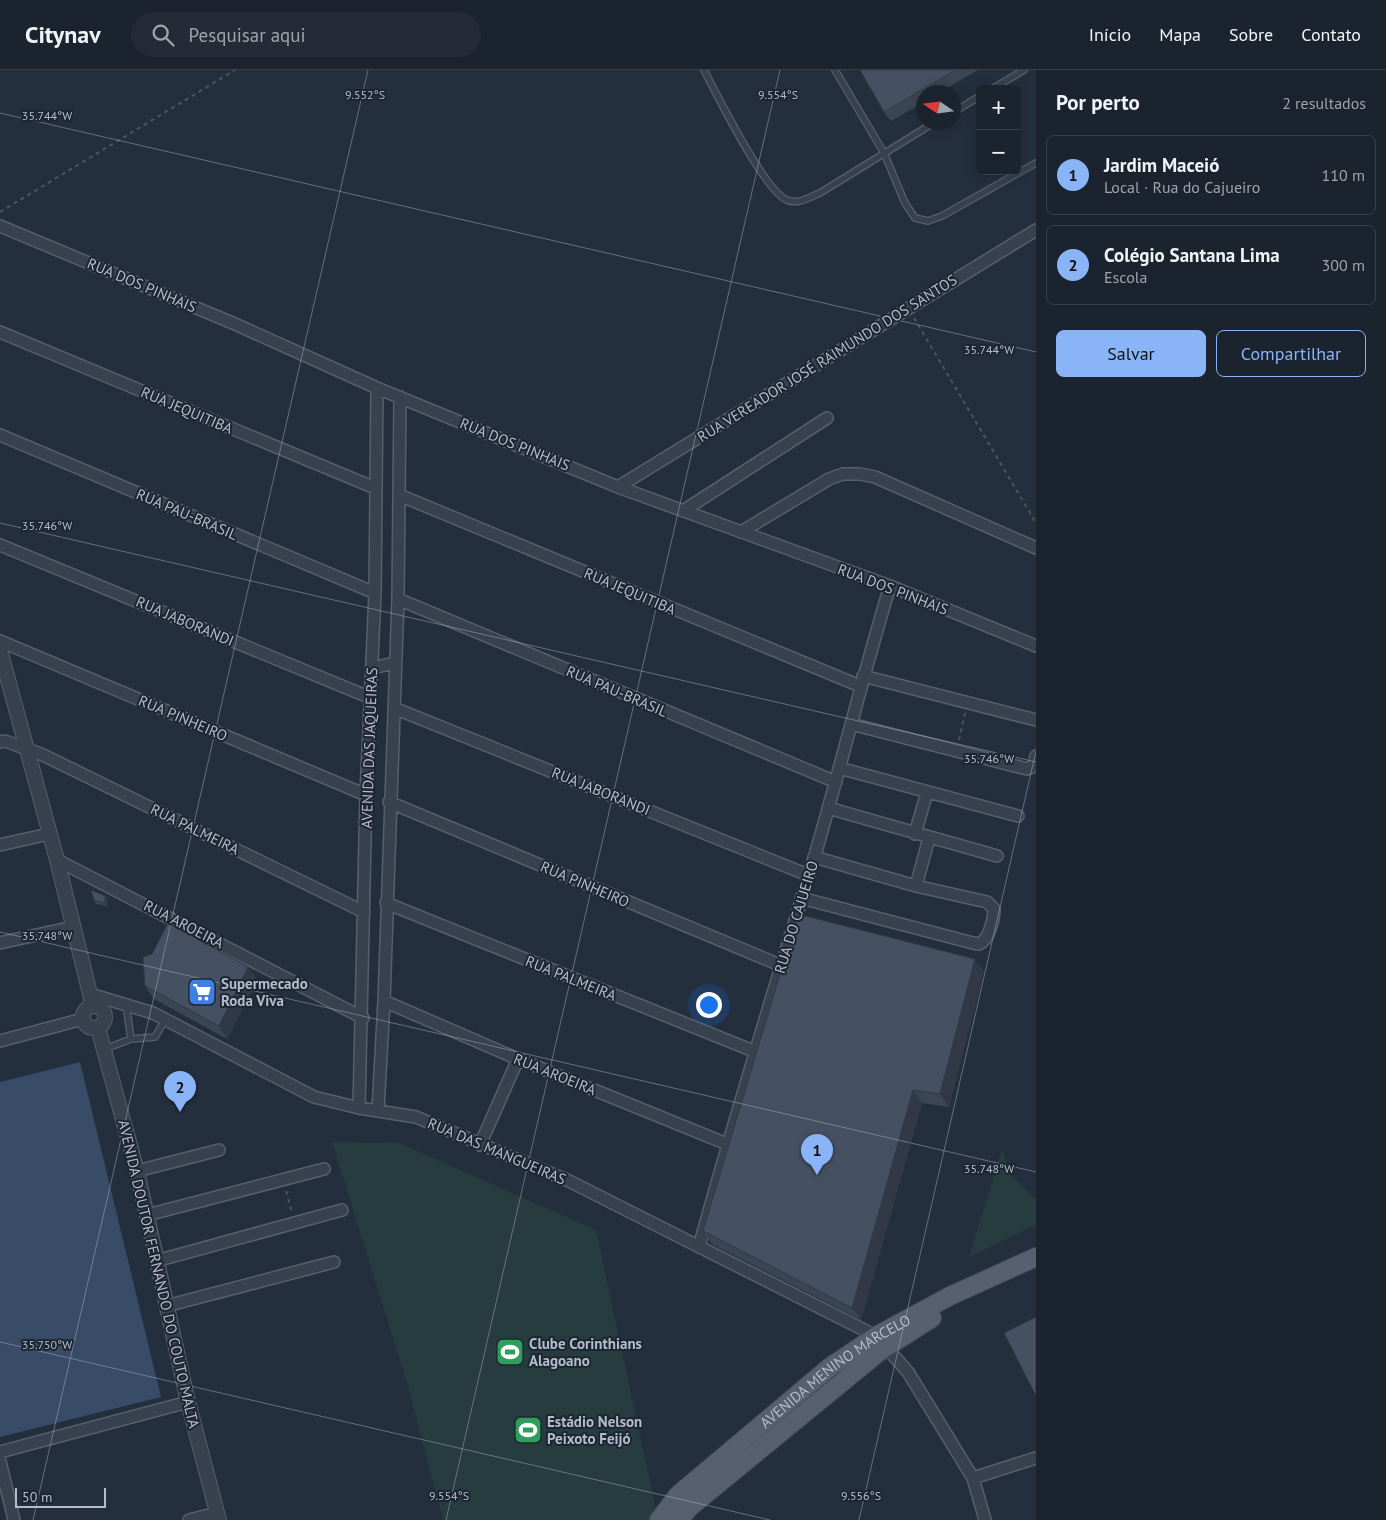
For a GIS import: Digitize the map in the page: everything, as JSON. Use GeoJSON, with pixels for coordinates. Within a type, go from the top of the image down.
{"type":"FeatureCollection","features":[{"type":"Feature","properties":{"kind":"main road","name":"AVENIDA MENINO MARCELO"},"geometry":{"type":"LineString","coordinates":[[679,1520],[690,1506],[882,1342],[950,1296],[1036,1257]]}},
{"type":"Feature","properties":{"kind":"main road","name":"AVENIDA MENINO MARCELO"},"geometry":{"type":"LineString","coordinates":[[659,1520],[678,1495],[830,1367],[1036,1267]]}},
{"type":"Feature","properties":{"kind":"street","name":"RUA DOS PINHAIS"},"geometry":{"type":"LineString","coordinates":[[0,226],[235,324],[377,388],[618,487],[890,586],[1036,646]]}},
{"type":"Feature","properties":{"kind":"street","name":"RUA VEREADOR JOSÉ RAIMUNDO DOS SANTOS"},"geometry":{"type":"LineString","coordinates":[[618,487],[1036,230]]}},
{"type":"Feature","properties":{"kind":"street","name":"RUA JEQUITIBA"},"geometry":{"type":"LineString","coordinates":[[0,332],[375,488]]}},
{"type":"Feature","properties":{"kind":"street","name":"AVENIDA DAS JAQUEIRAS"},"geometry":{"type":"LineString","coordinates":[[359,1108],[363,1018],[366,795],[375,593],[377,388]]}},
{"type":"Feature","properties":{"kind":"street","name":"AVENIDA DAS JAQUEIRAS"},"geometry":{"type":"LineString","coordinates":[[378,1110],[384,1001],[398,599],[400,397]]}},
{"type":"Feature","properties":{"kind":"street"},"geometry":{"type":"LineString","coordinates":[[683,511],[827,418]]}},
{"type":"Feature","properties":{"kind":"street","name":"RUA PAU-BRASIL"},"geometry":{"type":"LineString","coordinates":[[0,435],[375,593]]}},
{"type":"Feature","properties":{"kind":"street"},"geometry":{"type":"LineString","coordinates":[[741,532],[829,479],[843,474],[860,474],[898,486],[1036,548]]}},
{"type":"Feature","properties":{"kind":"street","name":"RUA JEQUITIBA"},"geometry":{"type":"LineString","coordinates":[[399,495],[862,681],[968,702],[1036,720]]}},
{"type":"Feature","properties":{"kind":"street","name":"RUA JABORANDI"},"geometry":{"type":"LineString","coordinates":[[0,545],[371,698]]}},
{"type":"Feature","properties":{"kind":"street","name":"RUA DO CAJUEIRO"},"geometry":{"type":"LineString","coordinates":[[699,1247],[727,1144],[836,782],[862,681],[890,586]]}},
{"type":"Feature","properties":{"kind":"street","name":"RUA PAU-BRASIL"},"geometry":{"type":"LineString","coordinates":[[398,599],[836,782]]}},
{"type":"Feature","properties":{"kind":"street","name":"RUA PINHEIRO"},"geometry":{"type":"LineString","coordinates":[[0,641],[366,795]]}},
{"type":"Feature","properties":{"kind":"street","name":"AVENIDA DOUTOR FERNANDO DO COUTO MALTA"},"geometry":{"type":"LineString","coordinates":[[0,650],[57,860],[92,1000],[104,1012],[104,1024],[98,1028],[137,1171],[188,1402],[218,1516]]}},
{"type":"Feature","properties":{"kind":"street"},"geometry":{"type":"LineString","coordinates":[[372,668],[395,663]]}},
{"type":"Feature","properties":{"kind":"street","name":"RUA JABORANDI"},"geometry":{"type":"LineString","coordinates":[[394,708],[808,875]]}},
{"type":"Feature","properties":{"kind":"street"},"geometry":{"type":"LineString","coordinates":[[851,724],[1027,769],[1034,766],[1036,756]]}},
{"type":"Feature","properties":{"kind":"street","name":"RUA PALMEIRA"},"geometry":{"type":"LineString","coordinates":[[0,742],[5,741],[26,748],[364,912]]}},
{"type":"Feature","properties":{"kind":"street"},"geometry":{"type":"LineString","coordinates":[[839,768],[1018,816]]}},
{"type":"Feature","properties":{"kind":"street"},"geometry":{"type":"LineString","coordinates":[[915,834],[927,792]]}},
{"type":"Feature","properties":{"kind":"street","name":"RUA PINHEIRO"},"geometry":{"type":"LineString","coordinates":[[390,802],[780,965]]}},
{"type":"Feature","properties":{"kind":"street"},"geometry":{"type":"LineString","coordinates":[[828,808],[997,856]]}},
{"type":"Feature","properties":{"kind":"street"},"geometry":{"type":"LineString","coordinates":[[0,845],[49,834]]}},
{"type":"Feature","properties":{"kind":"street"},"geometry":{"type":"LineString","coordinates":[[916,886],[929,838]]}},
{"type":"Feature","properties":{"kind":"street"},"geometry":{"type":"LineString","coordinates":[[801,898],[979,944],[986,938],[994,914],[991,905],[814,857]]}},
{"type":"Feature","properties":{"kind":"street","name":"RUA AROEIRA"},"geometry":{"type":"LineString","coordinates":[[57,860],[363,1018]]}},
{"type":"Feature","properties":{"kind":"street","name":"RUA PALMEIRA"},"geometry":{"type":"LineString","coordinates":[[386,903],[756,1052]]}},
{"type":"Feature","properties":{"kind":"street"},"geometry":{"type":"LineString","coordinates":[[0,943],[73,927]]}},
{"type":"Feature","properties":{"kind":"street"},"geometry":{"type":"LineString","coordinates":[[92,1000],[84,1013],[83,1019],[86,1025],[98,1028]]}},
{"type":"Feature","properties":{"kind":"street","name":"RUA DAS MANGUEIRAS"},"geometry":{"type":"LineString","coordinates":[[92,1000],[126,1004],[165,1020],[314,1097],[359,1108],[416,1117],[570,1181],[699,1247],[771,1278],[882,1342]]}},
{"type":"Feature","properties":{"kind":"street","name":"RUA AROEIRA"},"geometry":{"type":"LineString","coordinates":[[384,1001],[518,1059],[727,1144]]}},
{"type":"Feature","properties":{"kind":"street"},"geometry":{"type":"LineString","coordinates":[[0,1041],[83,1019]]}},
{"type":"Feature","properties":{"kind":"street"},"geometry":{"type":"LineString","coordinates":[[480,1145],[518,1059]]}},
{"type":"Feature","properties":{"kind":"street"},"geometry":{"type":"LineString","coordinates":[[137,1171],[219,1150]]}},
{"type":"Feature","properties":{"kind":"street"},"geometry":{"type":"LineString","coordinates":[[147,1215],[324,1169]]}},
{"type":"Feature","properties":{"kind":"street"},"geometry":{"type":"LineString","coordinates":[[156,1261],[342,1210]]}},
{"type":"Feature","properties":{"kind":"street"},"geometry":{"type":"LineString","coordinates":[[166,1306],[334,1262]]}},
{"type":"Feature","properties":{"kind":"street"},"geometry":{"type":"LineString","coordinates":[[882,1342],[908,1372],[973,1478],[985,1520]]}},
{"type":"Feature","properties":{"kind":"street"},"geometry":{"type":"LineString","coordinates":[[0,1452],[188,1402]]}},
{"type":"Feature","properties":{"kind":"street"},"geometry":{"type":"LineString","coordinates":[[973,1478],[1036,1458]]}},
{"type":"Feature","properties":{"kind":"street"},"geometry":{"type":"LineString","coordinates":[[0,1461],[14,1520]]}},
{"type":"Feature","properties":{"kind":"street"},"geometry":{"type":"LineString","coordinates":[[189,1520],[218,1516]]}},
{"type":"Feature","properties":{"kind":"lane"},"geometry":{"type":"LineString","coordinates":[[704,70],[759,168],[776,191],[787,201],[802,201],[820,193],[922,130]]}},
{"type":"Feature","properties":{"kind":"lane"},"geometry":{"type":"LineString","coordinates":[[835,70],[884,153],[905,203],[915,218],[928,221],[942,216],[1036,163]]}},
{"type":"Feature","properties":{"kind":"lane"},"geometry":{"type":"LineString","coordinates":[[999,85],[1024,70]]}},
{"type":"Feature","properties":{"kind":"lane"},"geometry":{"type":"LineString","coordinates":[[961,108],[976,98]]}},
{"type":"Feature","properties":{"kind":"lane"},"geometry":{"type":"LineString","coordinates":[[126,1004],[131,1039]]}},
{"type":"Feature","properties":{"kind":"lane"},"geometry":{"type":"LineString","coordinates":[[105,1049],[131,1039],[154,1037],[165,1020]]}},
{"type":"Feature","properties":{"kind":"path"},"geometry":{"type":"LineString","coordinates":[[0,212],[235,70]]}},
{"type":"Feature","properties":{"kind":"path"},"geometry":{"type":"LineString","coordinates":[[908,307],[1036,523]]}},
{"type":"Feature","properties":{"kind":"path"},"geometry":{"type":"LineString","coordinates":[[956,750],[968,702]]}},
{"type":"Feature","properties":{"kind":"path"},"geometry":{"type":"LineString","coordinates":[[283,1179],[295,1224]]}},
{"type":"Feature","properties":{"kind":"green space","name":"Clube Corinthians Alagoano"},"geometry":{"type":"Polygon","coordinates":[[[332,1142],[399,1143],[596,1230],[656,1510],[649,1520],[443,1520],[407,1383],[332,1142]]]}},
{"type":"Feature","properties":{"kind":"green space"},"geometry":{"type":"Polygon","coordinates":[[[1002,1150],[1012,1176],[1036,1199],[1036,1225],[969,1257],[1002,1150]]]}},
{"type":"Feature","properties":{"kind":"water"},"geometry":{"type":"Polygon","coordinates":[[[80,1062],[161,1397],[0,1437],[0,1082],[80,1062]]]}},
{"type":"Feature","properties":{"kind":"building"},"geometry":{"type":"Polygon","coordinates":[[[860,70],[956,70],[930,85],[916,85],[916,93],[884,112],[860,70]]]}},
{"type":"Feature","properties":{"kind":"building"},"geometry":{"type":"Polygon","coordinates":[[[91,890],[105,896],[105,903],[94,900],[91,890]]]}},
{"type":"Feature","properties":{"kind":"building"},"geometry":{"type":"Polygon","coordinates":[[[798,914],[975,959],[940,1094],[913,1090],[852,1308],[703,1231],[798,914]]]}},
{"type":"Feature","properties":{"kind":"building","name":"Supermecado Roda Viva"},"geometry":{"type":"Polygon","coordinates":[[[168,923],[248,967],[219,1026],[145,986],[143,957],[152,954],[168,923]]]}},
{"type":"Feature","properties":{"kind":"building"},"geometry":{"type":"Polygon","coordinates":[[[1036,1317],[1036,1396],[1004,1333],[1036,1317]]]}},
{"type":"Feature","properties":{"kind":"place","name":"Supermecado Roda Viva"},"geometry":{"type":"Point","coordinates":[202,992]}},
{"type":"Feature","properties":{"kind":"place","name":"Colégio Santana Lima"},"geometry":{"type":"Point","coordinates":[180,1112]}},
{"type":"Feature","properties":{"kind":"place","name":"Jardim Maceió"},"geometry":{"type":"Point","coordinates":[817,1175]}},
{"type":"Feature","properties":{"kind":"place","name":"Clube Corinthians Alagoano"},"geometry":{"type":"Point","coordinates":[510,1352]}},
{"type":"Feature","properties":{"kind":"place","name":"Estádio Nelson Peixoto Feijó"},"geometry":{"type":"Point","coordinates":[528,1430]}}]}
